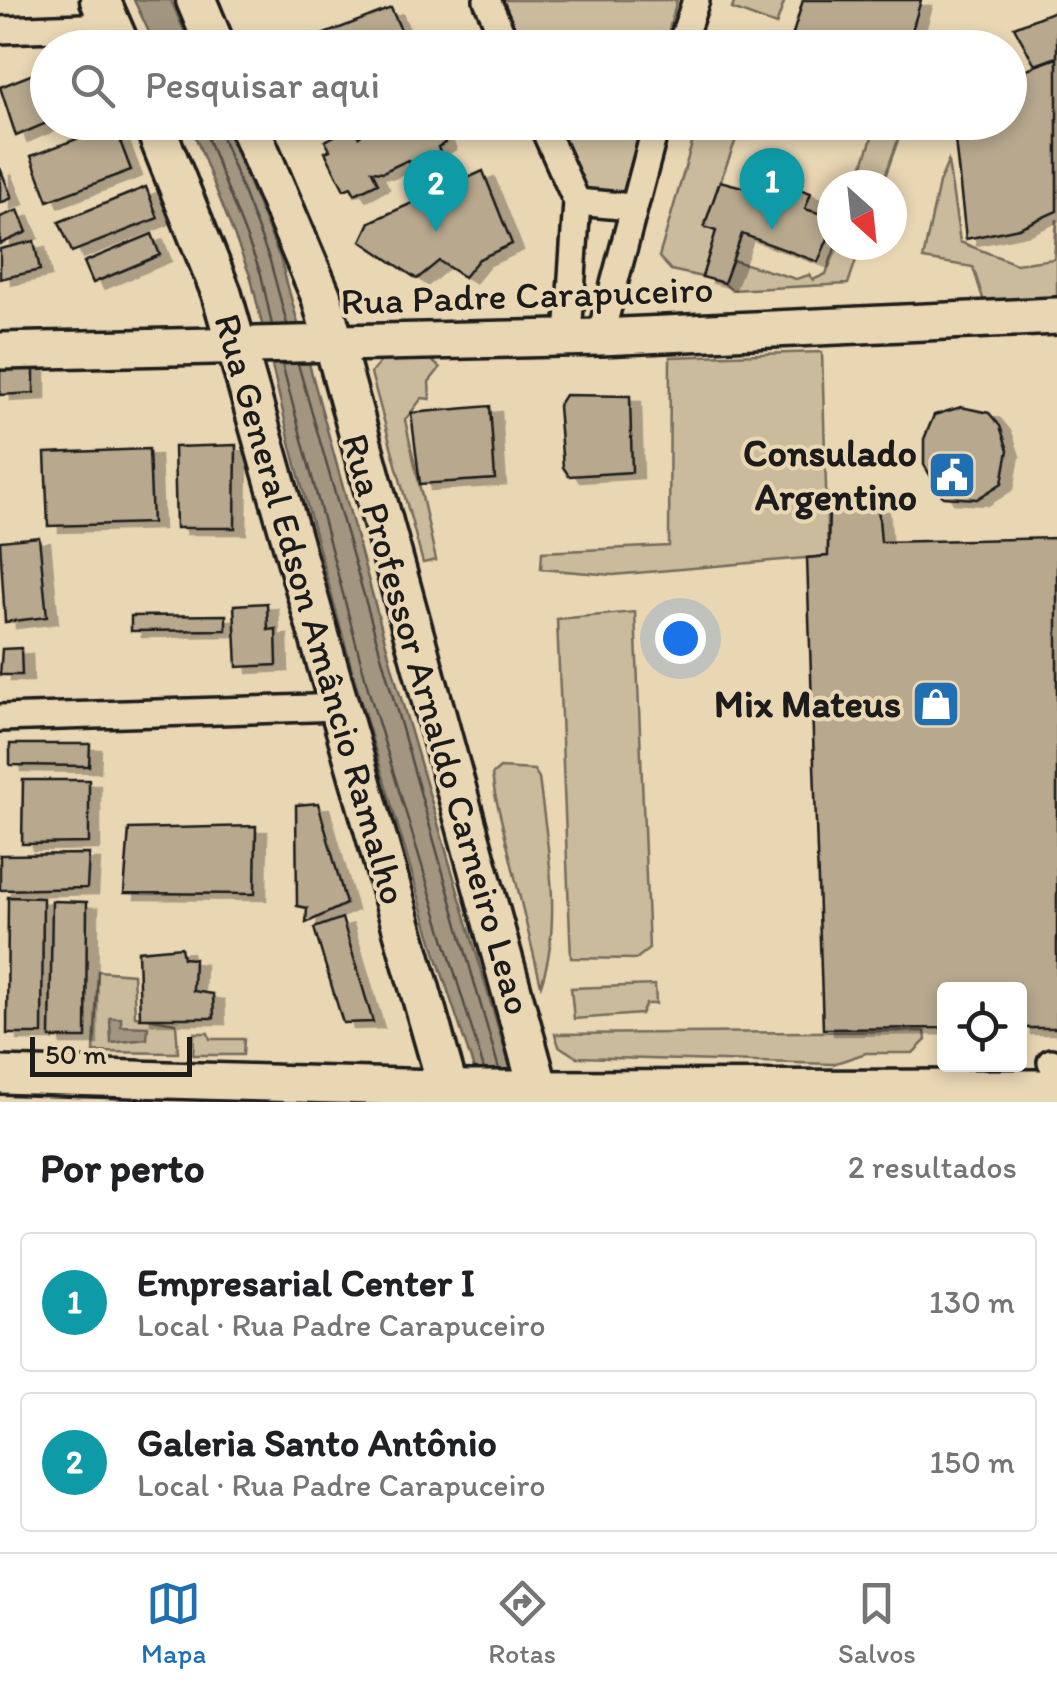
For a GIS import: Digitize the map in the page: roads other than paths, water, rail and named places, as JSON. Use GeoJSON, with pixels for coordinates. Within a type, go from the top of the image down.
{"type":"FeatureCollection","features":[{"type":"Feature","properties":{"kind":"main road"},"geometry":{"type":"LineString","coordinates":[[196,0],[208,30]]}},
{"type":"Feature","properties":{"kind":"main road","name":"Rua General Edson Amâncio Ramalho"},"geometry":{"type":"LineString","coordinates":[[160,140],[241,346],[454,1095]]}},
{"type":"Feature","properties":{"kind":"main road","name":"Rua Professor Arnaldo Carneiro Leao"},"geometry":{"type":"LineString","coordinates":[[255,140],[320,296],[318,344],[539,1095]]}},
{"type":"Feature","properties":{"kind":"main road","name":"Rua Padre Carapuceiro"},"geometry":{"type":"LineString","coordinates":[[0,351],[584,337],[1057,316]]}},
{"type":"Feature","properties":{"kind":"main road"},"geometry":{"type":"LineString","coordinates":[[0,1075],[454,1095],[539,1095],[1055,1074]]}},
{"type":"Feature","properties":{"kind":"street"},"geometry":{"type":"LineString","coordinates":[[487,0],[500,30]]}},
{"type":"Feature","properties":{"kind":"street"},"geometry":{"type":"LineString","coordinates":[[686,30],[696,0]]}},
{"type":"Feature","properties":{"kind":"street"},"geometry":{"type":"LineString","coordinates":[[0,30],[111,24]]}},
{"type":"Feature","properties":{"kind":"street"},"geometry":{"type":"LineString","coordinates":[[549,140],[578,202],[584,337]]}},
{"type":"Feature","properties":{"kind":"street"},"geometry":{"type":"LineString","coordinates":[[584,337],[632,207],[652,140]]}},
{"type":"Feature","properties":{"kind":"street"},"geometry":{"type":"LineString","coordinates":[[578,202],[632,207]]}},
{"type":"Feature","properties":{"kind":"street"},"geometry":{"type":"LineString","coordinates":[[0,718],[341,706]]}},
{"type":"Feature","properties":{"kind":"water"},"geometry":{"type":"Polygon","coordinates":[[[134,0],[171,0],[184,30],[148,30],[134,0]]]}},
{"type":"Feature","properties":{"kind":"water"},"geometry":{"type":"Polygon","coordinates":[[[197,140],[231,140],[280,258],[398,688],[520,1102],[485,1102],[437,958],[359,695],[292,450],[251,278],[197,140]]]}},
{"type":"Feature","properties":{"kind":"water"},"geometry":{"type":"Polygon","coordinates":[[[110,1018],[121,1018],[121,1026],[148,1027],[147,1039],[111,1043],[110,1018]]]}},
{"type":"Feature","properties":{"kind":"place","name":"Empresarial Center I"},"geometry":{"type":"Point","coordinates":[772,230]}},
{"type":"Feature","properties":{"kind":"place","name":"Galeria Santo Antônio"},"geometry":{"type":"Point","coordinates":[436,232]}},
{"type":"Feature","properties":{"kind":"place","name":"Consulado Argentino"},"geometry":{"type":"Point","coordinates":[952,475]}},
{"type":"Feature","properties":{"kind":"place","name":"Mix Mateus"},"geometry":{"type":"Point","coordinates":[936,704]}}]}
